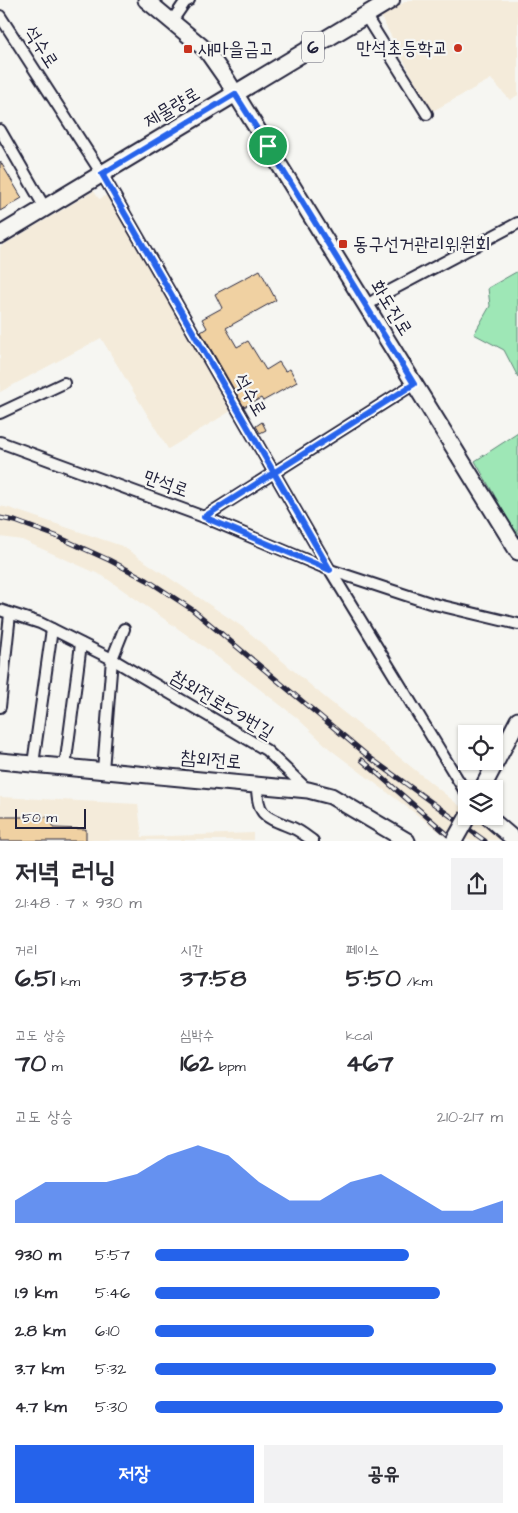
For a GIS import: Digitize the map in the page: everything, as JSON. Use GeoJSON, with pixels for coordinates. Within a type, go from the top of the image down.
{"type":"FeatureCollection","features":[{"type":"Feature","properties":{"kind":"main road","name":"제물량로"},"geometry":{"type":"LineString","coordinates":[[0,235],[391,0]]}},
{"type":"Feature","properties":{"kind":"street","name":"화도진로"},"geometry":{"type":"LineString","coordinates":[[146,0],[206,50],[518,552]]}},
{"type":"Feature","properties":{"kind":"street"},"geometry":{"type":"LineString","coordinates":[[172,21],[185,2],[189,0]]}},
{"type":"Feature","properties":{"kind":"street"},"geometry":{"type":"LineString","coordinates":[[365,15],[427,114]]}},
{"type":"Feature","properties":{"kind":"street","name":"석수로"},"geometry":{"type":"LineString","coordinates":[[0,16],[102,174],[330,570],[458,780]]}},
{"type":"Feature","properties":{"kind":"street"},"geometry":{"type":"LineString","coordinates":[[0,130],[45,208]]}},
{"type":"Feature","properties":{"kind":"street"},"geometry":{"type":"LineString","coordinates":[[366,306],[384,294],[518,223]]}},
{"type":"Feature","properties":{"kind":"street"},"geometry":{"type":"LineString","coordinates":[[0,413],[64,383]]}},
{"type":"Feature","properties":{"kind":"street"},"geometry":{"type":"LineString","coordinates":[[204,517],[414,384]]}},
{"type":"Feature","properties":{"kind":"street","name":"만석로"},"geometry":{"type":"LineString","coordinates":[[0,442],[204,517],[330,570],[430,602],[518,624]]}},
{"type":"Feature","properties":{"kind":"street"},"geometry":{"type":"LineString","coordinates":[[0,706],[5,612]]}},
{"type":"Feature","properties":{"kind":"street","name":"참외전로59번길"},"geometry":{"type":"LineString","coordinates":[[5,612],[40,623],[112,659],[266,750],[308,790]]}},
{"type":"Feature","properties":{"kind":"street"},"geometry":{"type":"LineString","coordinates":[[33,764],[52,629]]}},
{"type":"Feature","properties":{"kind":"street"},"geometry":{"type":"LineString","coordinates":[[102,770],[112,659],[124,629]]}},
{"type":"Feature","properties":{"kind":"street"},"geometry":{"type":"LineString","coordinates":[[64,767],[81,644]]}},
{"type":"Feature","properties":{"kind":"street"},"geometry":{"type":"LineString","coordinates":[[487,780],[518,720]]}},
{"type":"Feature","properties":{"kind":"street","name":"참외전로"},"geometry":{"type":"LineString","coordinates":[[0,761],[308,790],[338,800],[407,840]]}},
{"type":"Feature","properties":{"kind":"street"},"geometry":{"type":"LineString","coordinates":[[257,785],[258,802],[266,817],[295,829],[313,840]]}},
{"type":"Feature","properties":{"kind":"street"},"geometry":{"type":"LineString","coordinates":[[454,840],[463,825]]}},
{"type":"Feature","properties":{"kind":"street"},"geometry":{"type":"LineString","coordinates":[[498,825],[516,840]]}},
{"type":"Feature","properties":{"kind":"shaded area","name":"만석초등학교"},"geometry":{"type":"Polygon","coordinates":[[[408,0],[518,0],[518,95],[510,100],[491,79],[431,112],[381,17],[408,0]]]}},
{"type":"Feature","properties":{"kind":"shaded area"},"geometry":{"type":"Polygon","coordinates":[[[94,191],[99,199],[107,195],[236,408],[168,449],[101,338],[0,392],[0,247],[94,191]]]}},
{"type":"Feature","properties":{"kind":"shaded area"},"geometry":{"type":"Polygon","coordinates":[[[0,506],[122,546],[244,628],[322,695],[458,805],[458,825],[483,825],[502,840],[450,840],[331,750],[296,717],[207,649],[103,576],[22,540],[0,537],[0,506]]]}},
{"type":"Feature","properties":{"kind":"shaded area"},"geometry":{"type":"Polygon","coordinates":[[[0,797],[138,804],[142,837],[253,833],[253,840],[0,840],[0,797]]]}},
{"type":"Feature","properties":{"kind":"green space"},"geometry":{"type":"Polygon","coordinates":[[[518,271],[518,377],[504,350],[474,334],[490,306],[488,288],[518,271]]]}},
{"type":"Feature","properties":{"kind":"green space"},"geometry":{"type":"Polygon","coordinates":[[[518,433],[518,537],[475,461],[518,433]]]}},
{"type":"Feature","properties":{"kind":"building"},"geometry":{"type":"Polygon","coordinates":[[[0,161],[22,198],[0,211],[0,161]]]}},
{"type":"Feature","properties":{"kind":"building"},"geometry":{"type":"Polygon","coordinates":[[[260,270],[276,300],[226,328],[237,347],[248,341],[266,370],[279,362],[285,371],[290,369],[297,382],[263,401],[261,398],[244,407],[201,332],[207,328],[202,319],[222,308],[215,294],[260,270]]]}},
{"type":"Feature","properties":{"kind":"building"},"geometry":{"type":"Polygon","coordinates":[[[262,422],[266,430],[260,433],[256,426],[262,422]]]}},
{"type":"Feature","properties":{"kind":"building"},"geometry":{"type":"Polygon","coordinates":[[[0,817],[53,817],[53,828],[86,829],[86,841],[0,841],[0,817]]]}},
{"type":"Feature","properties":{"kind":"railway"},"geometry":{"type":"LineString","coordinates":[[0,518],[15,521],[56,536],[109,560],[147,580],[193,610],[369,757],[485,841]]}},
{"type":"Feature","properties":{"kind":"railway"},"geometry":{"type":"LineString","coordinates":[[362,760],[455,841]]}},
{"type":"Feature","properties":{"kind":"place","name":"만석초등학교"},"geometry":{"type":"Point","coordinates":[458,48]}},
{"type":"Feature","properties":{"kind":"place","name":"새마을금고"},"geometry":{"type":"Point","coordinates":[188,49]}},
{"type":"Feature","properties":{"kind":"place","name":"동구선거관리위원회"},"geometry":{"type":"Point","coordinates":[343,244]}},
{"type":"Feature","properties":{"kind":"route"},"geometry":{"type":"LineString","coordinates":[[268,146],[235,94],[102,174],[275,473],[330,570],[204,517],[275,473],[414,384],[268,146]]}}]}
